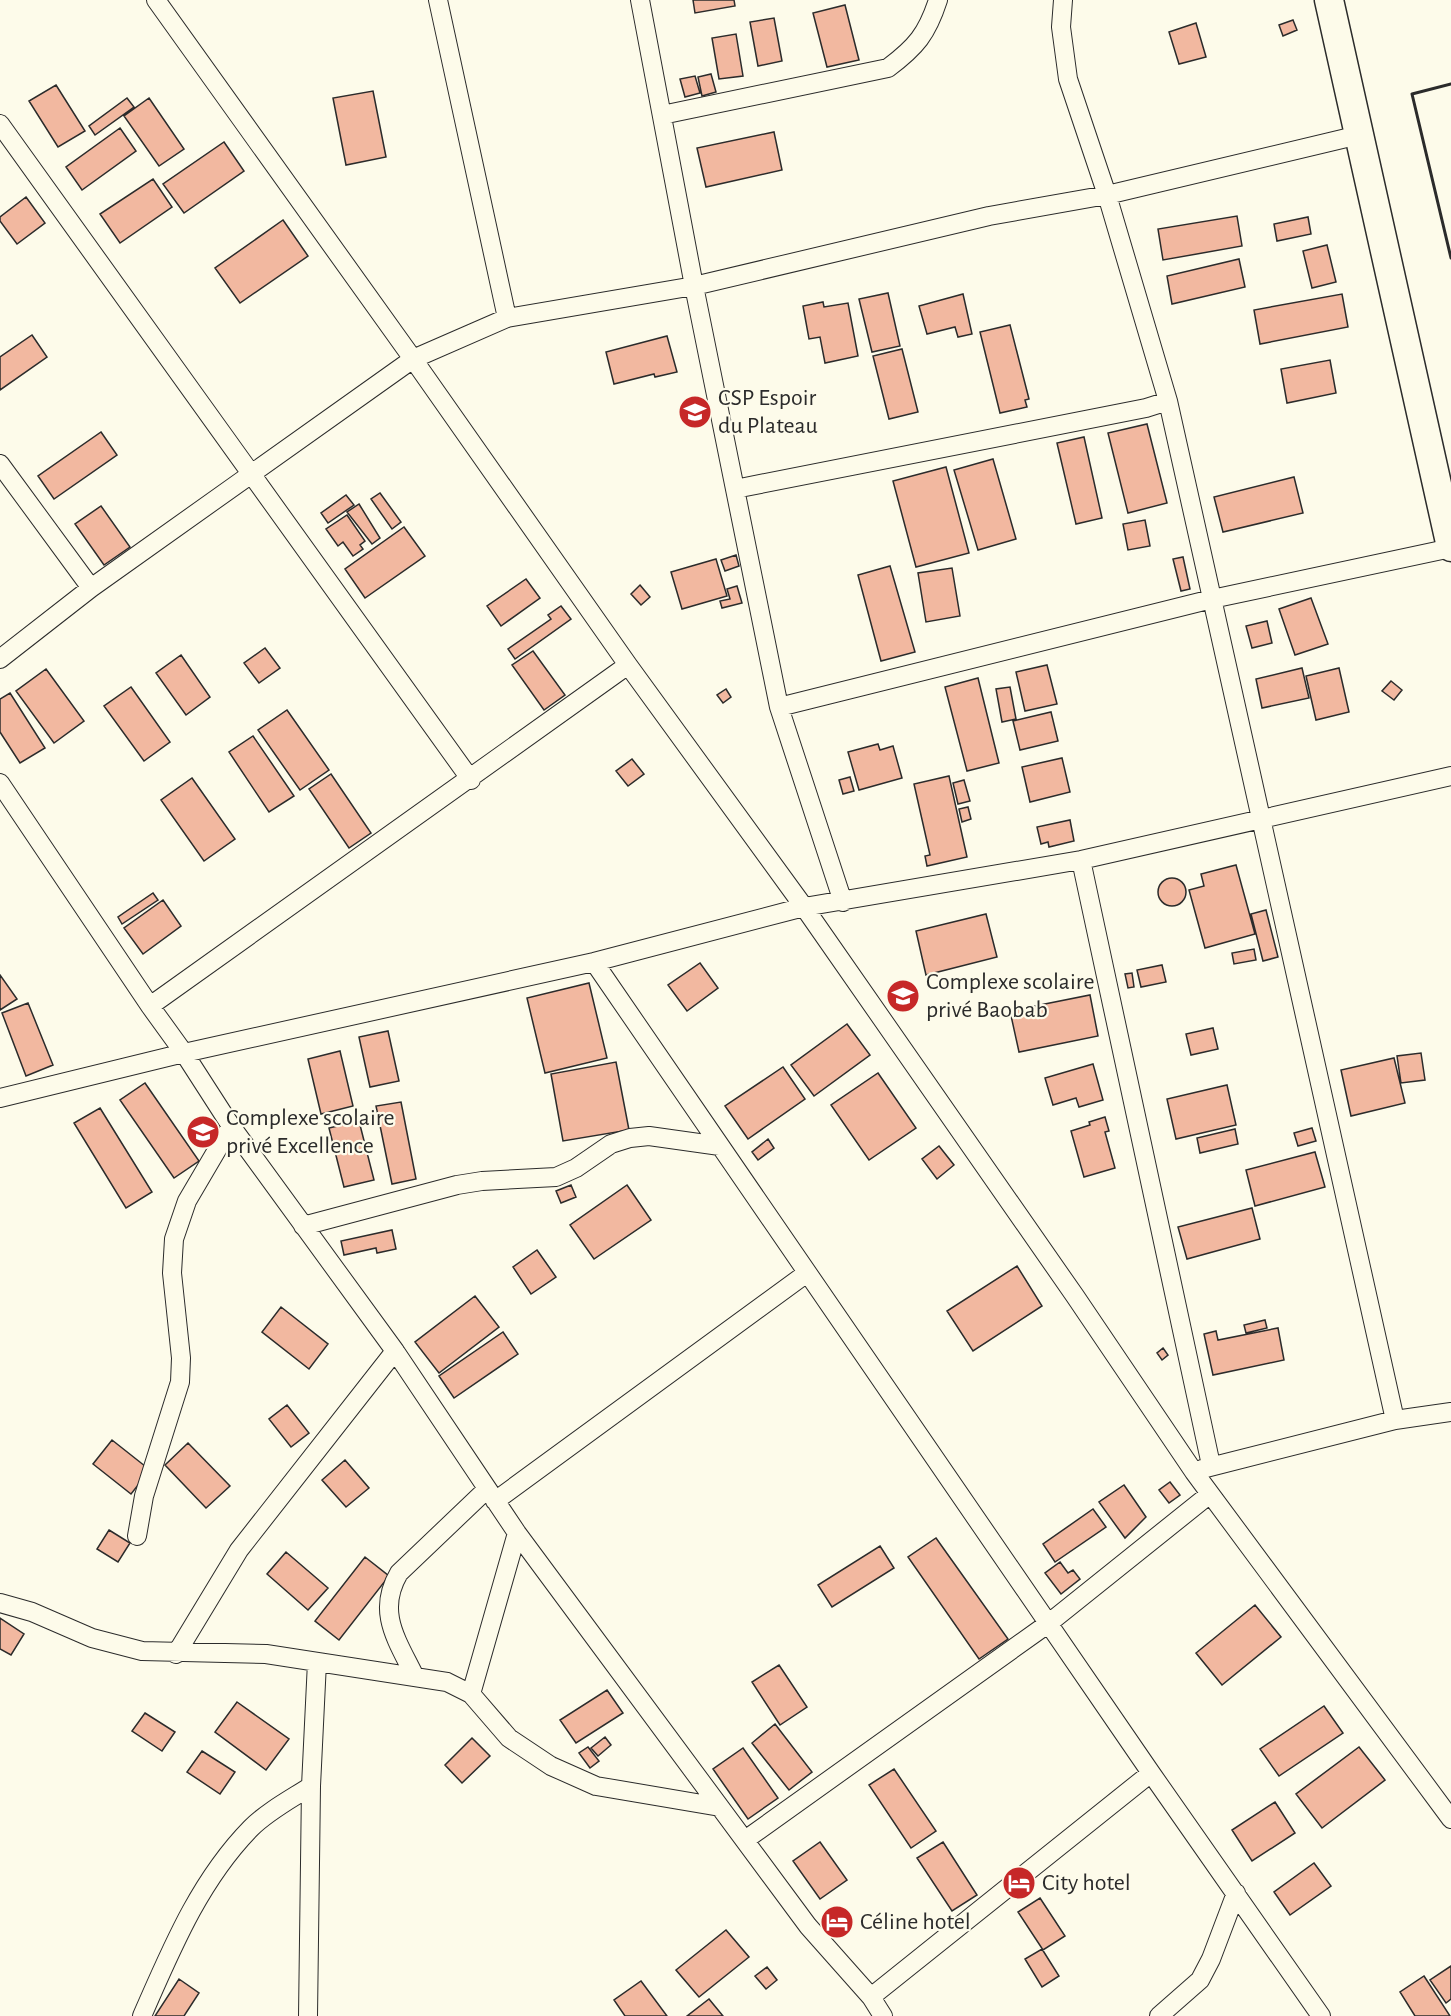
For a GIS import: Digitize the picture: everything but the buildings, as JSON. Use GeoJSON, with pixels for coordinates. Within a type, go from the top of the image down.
{"type":"FeatureCollection","features":[{"type":"Feature","properties":{"kind":"main road"},"geometry":{"type":"LineString","coordinates":[[1329,0],[1451,548]]}},
{"type":"Feature","properties":{"kind":"street"},"geometry":{"type":"LineString","coordinates":[[156,0],[628,665],[804,907],[1075,1296],[1202,1469]]}},
{"type":"Feature","properties":{"kind":"street"},"geometry":{"type":"LineString","coordinates":[[438,0],[507,318]]}},
{"type":"Feature","properties":{"kind":"street"},"geometry":{"type":"LineString","coordinates":[[640,0],[694,286],[779,707],[843,902]]}},
{"type":"Feature","properties":{"kind":"street"},"geometry":{"type":"LineString","coordinates":[[662,115],[888,68],[914,48],[932,18],[938,0]]}},
{"type":"Feature","properties":{"kind":"street"},"geometry":{"type":"LineString","coordinates":[[1063,0],[1062,27],[1068,79],[1107,195],[1168,401],[1395,1420]]}},
{"type":"Feature","properties":{"kind":"street"},"geometry":{"type":"LineString","coordinates":[[0,124],[471,780]]}},
{"type":"Feature","properties":{"kind":"street"},"geometry":{"type":"LineString","coordinates":[[0,659],[91,588],[252,476],[413,359],[507,318],[694,286],[990,216],[1107,195],[1359,135]]}},
{"type":"Feature","properties":{"kind":"street"},"geometry":{"type":"LineString","coordinates":[[735,489],[1146,408],[1168,401]]}},
{"type":"Feature","properties":{"kind":"street"},"geometry":{"type":"LineString","coordinates":[[0,464],[91,588]]}},
{"type":"Feature","properties":{"kind":"street"},"geometry":{"type":"LineString","coordinates":[[779,707],[1212,599],[1451,548]]}},
{"type":"Feature","properties":{"kind":"street"},"geometry":{"type":"LineString","coordinates":[[150,1006],[471,780],[628,665]]}},
{"type":"Feature","properties":{"kind":"street"},"geometry":{"type":"LineString","coordinates":[[0,1098],[184,1053],[594,962],[804,907],[1081,860],[1451,776]]}},
{"type":"Feature","properties":{"kind":"street"},"geometry":{"type":"LineString","coordinates":[[0,783],[231,1126],[395,1351],[517,1533],[808,1926],[871,1997],[884,2016]]}},
{"type":"Feature","properties":{"kind":"street"},"geometry":{"type":"LineString","coordinates":[[1081,860],[1202,1469],[1210,1494],[1451,1819]]}},
{"type":"Feature","properties":{"kind":"street"},"geometry":{"type":"LineString","coordinates":[[594,962],[1151,1773],[1321,2016]]}},
{"type":"Feature","properties":{"kind":"street"},"geometry":{"type":"LineString","coordinates":[[137,1536],[144,1496],[180,1382],[181,1358],[172,1273],[174,1239],[187,1202],[231,1126]]}},
{"type":"Feature","properties":{"kind":"street"},"geometry":{"type":"LineString","coordinates":[[303,1226],[482,1180],[556,1177],[576,1168],[611,1144],[630,1138],[650,1136],[720,1146]]}},
{"type":"Feature","properties":{"kind":"street"},"geometry":{"type":"LineString","coordinates":[[415,1677],[392,1628],[387,1608],[391,1587],[399,1573],[491,1495],[807,1273]]}},
{"type":"Feature","properties":{"kind":"street"},"geometry":{"type":"LineString","coordinates":[[176,1654],[239,1550],[395,1351]]}},
{"type":"Feature","properties":{"kind":"street"},"geometry":{"type":"LineString","coordinates":[[1202,1469],[1395,1420],[1451,1412]]}},
{"type":"Feature","properties":{"kind":"street"},"geometry":{"type":"LineString","coordinates":[[745,1840],[1049,1623],[1210,1494]]}},
{"type":"Feature","properties":{"kind":"street"},"geometry":{"type":"LineString","coordinates":[[471,1694],[517,1533]]}},
{"type":"Feature","properties":{"kind":"street"},"geometry":{"type":"LineString","coordinates":[[0,1603],[32,1612],[92,1638],[142,1651],[176,1654],[266,1654],[447,1682],[471,1694],[509,1738],[551,1766],[596,1786],[720,1807]]}},
{"type":"Feature","properties":{"kind":"street"},"geometry":{"type":"LineString","coordinates":[[308,2016],[311,1786],[317,1662]]}},
{"type":"Feature","properties":{"kind":"street"},"geometry":{"type":"LineString","coordinates":[[871,1997],[1151,1773]]}},
{"type":"Feature","properties":{"kind":"street"},"geometry":{"type":"LineString","coordinates":[[142,2016],[188,1915],[217,1867],[252,1827],[311,1786]]}},
{"type":"Feature","properties":{"kind":"street"},"geometry":{"type":"LineString","coordinates":[[1159,2016],[1200,1980],[1211,1959],[1236,1893]]}},
{"type":"Feature","properties":{"kind":"wall"},"geometry":{"type":"LineString","coordinates":[[1451,84],[1412,94],[1451,258]]}},
{"type":"Feature","properties":{"kind":"place","name":"CSP Espoir du Plateau"},"geometry":{"type":"Point","coordinates":[695,412]}},
{"type":"Feature","properties":{"kind":"place","name":"Complexe scolaire privé Baobab"},"geometry":{"type":"Point","coordinates":[903,996]}},
{"type":"Feature","properties":{"kind":"place","name":"Complexe scolaire privé Excellence"},"geometry":{"type":"Point","coordinates":[203,1132]}},
{"type":"Feature","properties":{"kind":"place","name":"City hotel"},"geometry":{"type":"Point","coordinates":[1019,1883]}},
{"type":"Feature","properties":{"kind":"place","name":"Céline hotel"},"geometry":{"type":"Point","coordinates":[837,1922]}}]}
